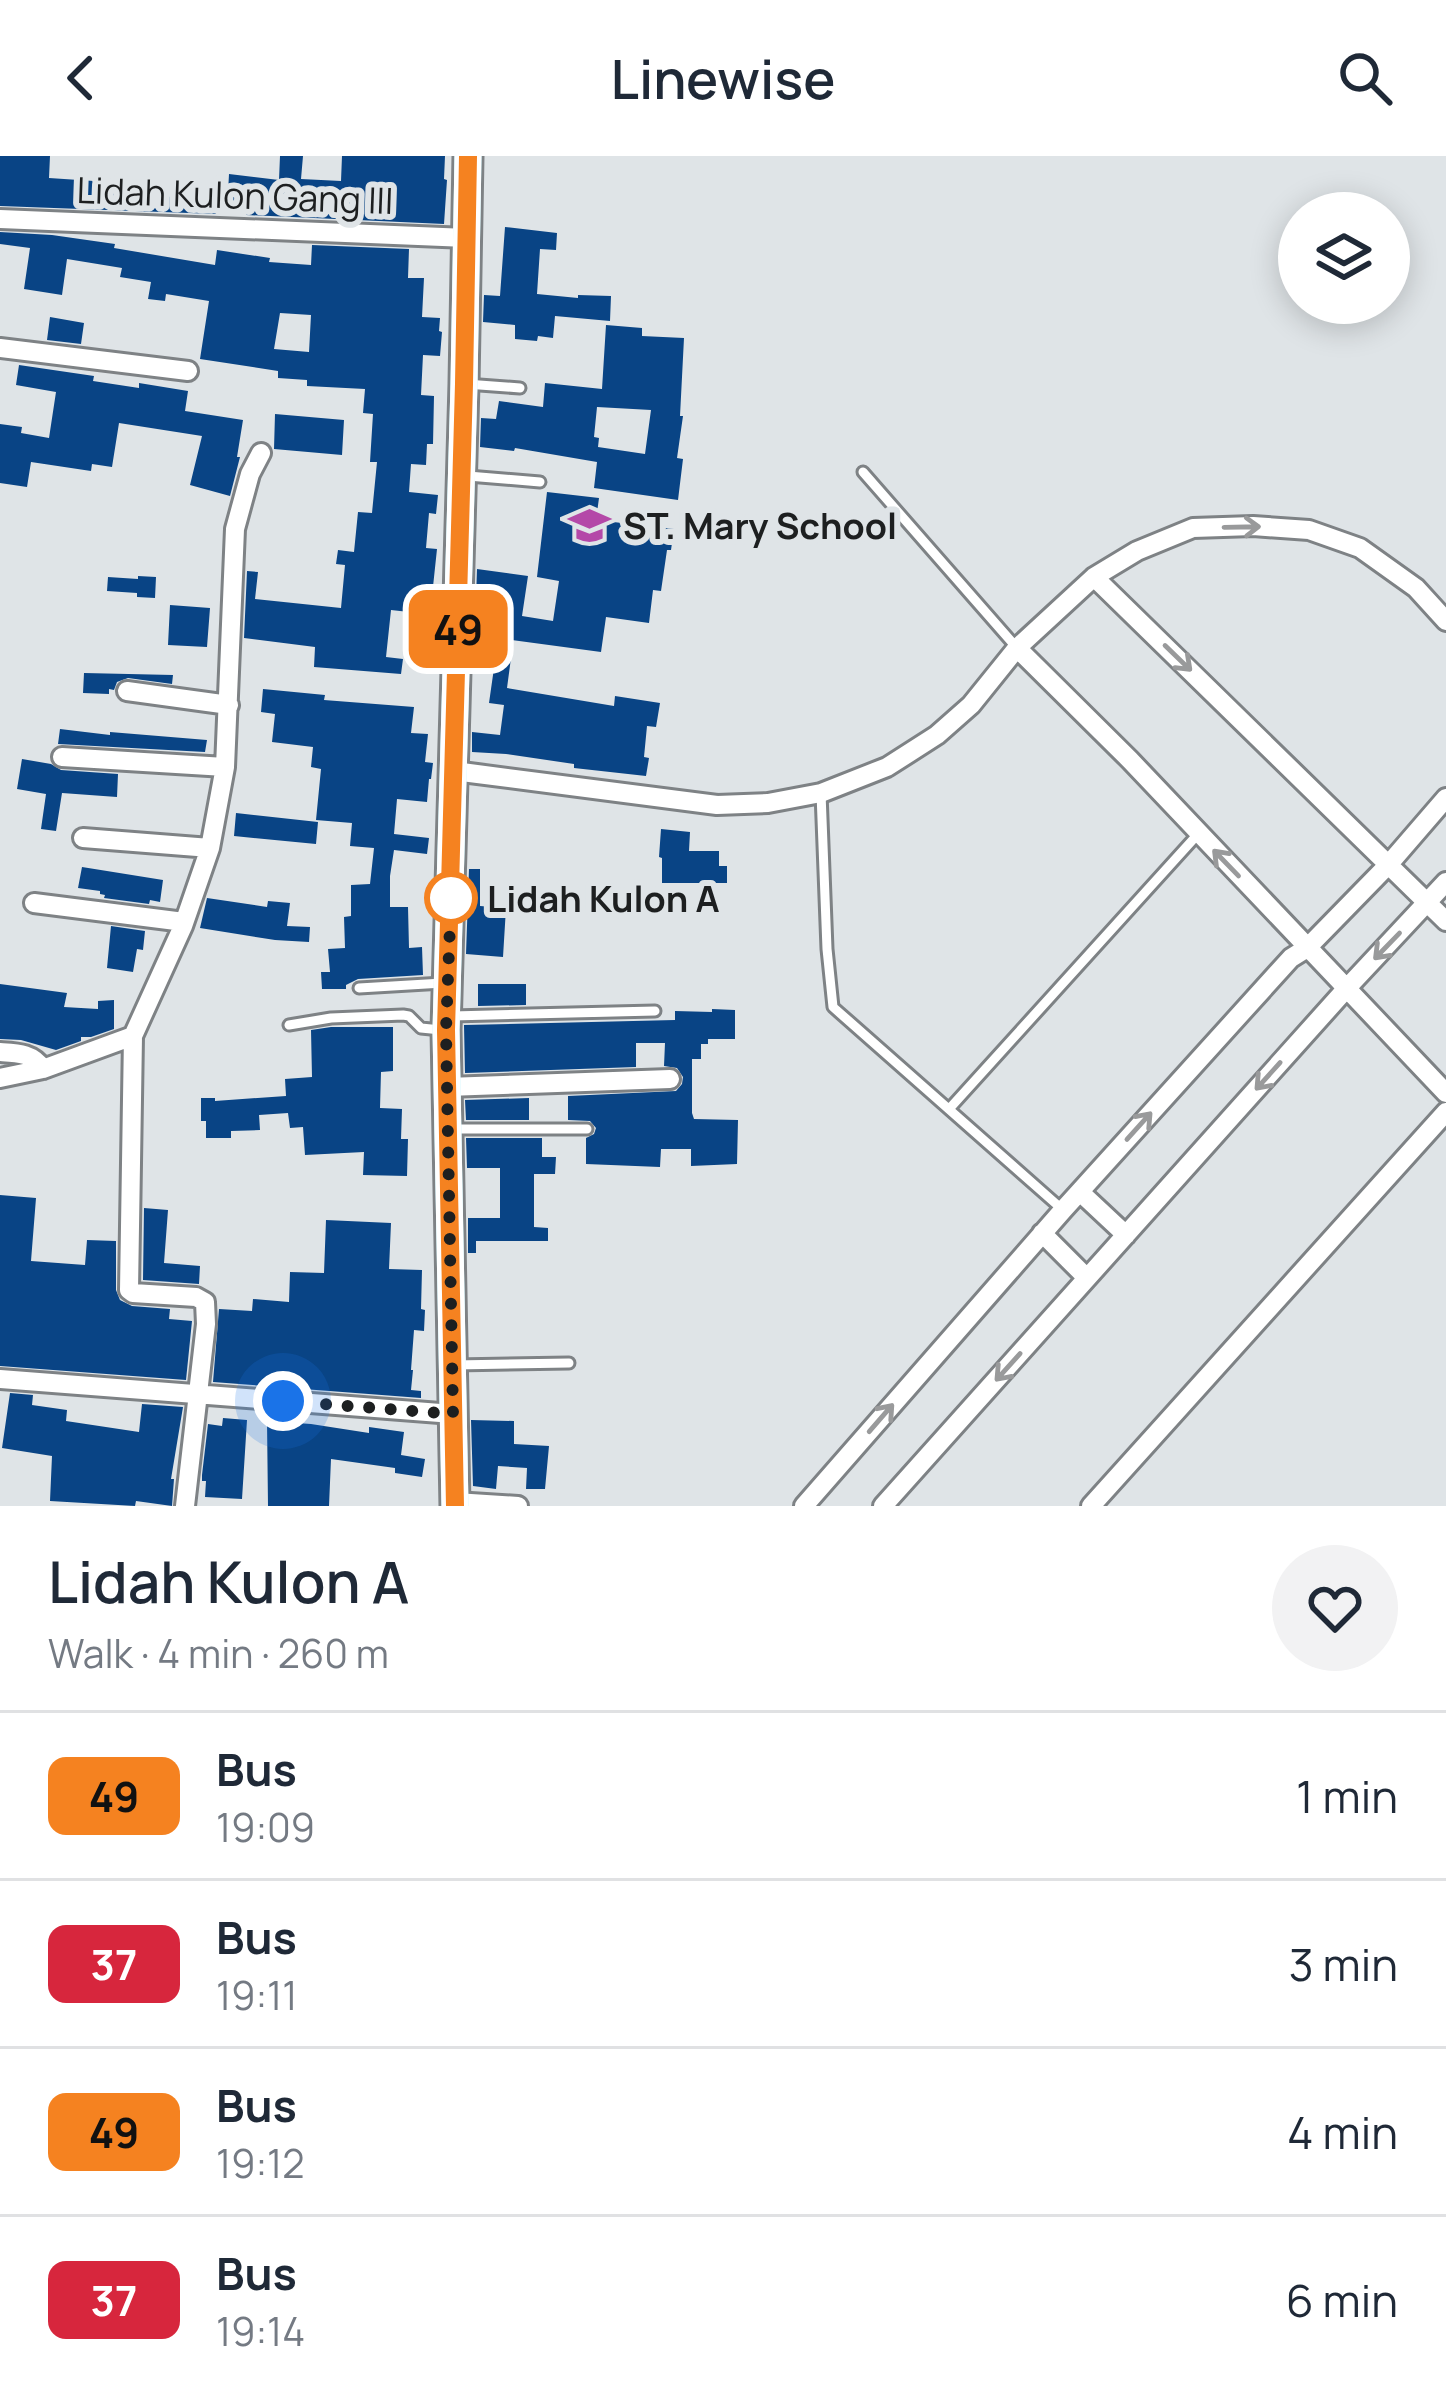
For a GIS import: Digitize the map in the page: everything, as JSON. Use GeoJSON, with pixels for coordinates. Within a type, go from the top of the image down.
{"type":"FeatureCollection","features":[{"type":"Feature","properties":{"kind":"main road"},"geometry":{"type":"LineString","coordinates":[[455,1504],[447,1023],[468,156]]}},
{"type":"Feature","properties":{"kind":"street","name":"Lidah Kulon Gang III"},"geometry":{"type":"LineString","coordinates":[[0,219],[466,238]]}},
{"type":"Feature","properties":{"kind":"street"},"geometry":{"type":"LineString","coordinates":[[0,348],[188,371]]}},
{"type":"Feature","properties":{"kind":"street"},"geometry":{"type":"LineString","coordinates":[[185,1506],[205,1302],[129,1289],[133,1036],[184,922],[210,848],[225,766],[235,529],[250,474],[261,454]]}},
{"type":"Feature","properties":{"kind":"street"},"geometry":{"type":"LineString","coordinates":[[454,771],[717,805],[768,803],[821,793],[886,767],[937,735],[970,705],[1017,648],[1094,577],[1137,551],[1193,528],[1309,530],[1360,548],[1416,588],[1446,621]]}},
{"type":"Feature","properties":{"kind":"street"},"geometry":{"type":"LineString","coordinates":[[1094,577],[1446,921]]}},
{"type":"Feature","properties":{"kind":"street"},"geometry":{"type":"LineString","coordinates":[[1017,648],[1130,760],[1446,1094]]}},
{"type":"Feature","properties":{"kind":"street"},"geometry":{"type":"LineString","coordinates":[[127,692],[229,705]]}},
{"type":"Feature","properties":{"kind":"street"},"geometry":{"type":"LineString","coordinates":[[62,757],[225,766]]}},
{"type":"Feature","properties":{"kind":"street"},"geometry":{"type":"LineString","coordinates":[[804,1506],[1291,958],[1307,948],[1446,798]]}},
{"type":"Feature","properties":{"kind":"street"},"geometry":{"type":"LineString","coordinates":[[83,838],[210,848]]}},
{"type":"Feature","properties":{"kind":"street"},"geometry":{"type":"LineString","coordinates":[[883,1506],[1446,882]]}},
{"type":"Feature","properties":{"kind":"street"},"geometry":{"type":"LineString","coordinates":[[34,904],[184,922]]}},
{"type":"Feature","properties":{"kind":"street"},"geometry":{"type":"LineString","coordinates":[[0,1078],[43,1069],[133,1036]]}},
{"type":"Feature","properties":{"kind":"street"},"geometry":{"type":"LineString","coordinates":[[0,1052],[30,1056],[43,1069]]}},
{"type":"Feature","properties":{"kind":"street"},"geometry":{"type":"LineString","coordinates":[[447,1087],[670,1079]]}},
{"type":"Feature","properties":{"kind":"street"},"geometry":{"type":"LineString","coordinates":[[1091,1506],[1446,1112]]}},
{"type":"Feature","properties":{"kind":"street"},"geometry":{"type":"LineString","coordinates":[[1080,1192],[1126,1234]]}},
{"type":"Feature","properties":{"kind":"street"},"geometry":{"type":"LineString","coordinates":[[1042,1233],[1087,1278]]}},
{"type":"Feature","properties":{"kind":"street"},"geometry":{"type":"LineString","coordinates":[[0,1379],[453,1414]]}},
{"type":"Feature","properties":{"kind":"street"},"geometry":{"type":"LineString","coordinates":[[455,1504],[518,1506]]}},
{"type":"Feature","properties":{"kind":"lane"},"geometry":{"type":"LineString","coordinates":[[464,384],[520,388]]}},
{"type":"Feature","properties":{"kind":"lane"},"geometry":{"type":"LineString","coordinates":[[863,472],[1017,648]]}},
{"type":"Feature","properties":{"kind":"lane"},"geometry":{"type":"LineString","coordinates":[[462,476],[540,482]]}},
{"type":"Feature","properties":{"kind":"lane"},"geometry":{"type":"LineString","coordinates":[[821,793],[826,950],[833,1006],[1063,1210]]}},
{"type":"Feature","properties":{"kind":"lane"},"geometry":{"type":"LineString","coordinates":[[950,1108],[1198,834]]}},
{"type":"Feature","properties":{"kind":"lane"},"geometry":{"type":"LineString","coordinates":[[358,988],[448,983]]}},
{"type":"Feature","properties":{"kind":"lane"},"geometry":{"type":"LineString","coordinates":[[289,1025],[404,1015],[421,1028],[655,1011]]}},
{"type":"Feature","properties":{"kind":"lane"},"geometry":{"type":"LineString","coordinates":[[448,1129],[587,1129]]}},
{"type":"Feature","properties":{"kind":"lane"},"geometry":{"type":"LineString","coordinates":[[452,1365],[569,1363]]}},
{"type":"Feature","properties":{"kind":"building"},"geometry":{"type":"Polygon","coordinates":[[[0,156],[50,156],[49,178],[124,183],[152,188],[152,195],[182,198],[182,190],[228,193],[229,174],[279,180],[280,156],[303,156],[301,179],[341,181],[342,156],[445,156],[444,224],[246,215],[246,208],[217,206],[216,214],[0,206],[0,156]]]}},
{"type":"Feature","properties":{"kind":"building"},"geometry":{"type":"Polygon","coordinates":[[[505,227],[557,233],[556,250],[540,249],[537,294],[611,296],[610,321],[555,316],[553,338],[538,336],[537,341],[515,339],[515,325],[483,322],[484,295],[500,296],[505,227]]]}},
{"type":"Feature","properties":{"kind":"building"},"geometry":{"type":"Polygon","coordinates":[[[0,232],[52,235],[215,265],[217,250],[270,258],[269,262],[311,265],[312,245],[409,249],[408,278],[424,278],[422,317],[440,318],[442,332],[440,356],[423,355],[421,395],[434,396],[433,444],[427,444],[426,465],[411,464],[409,492],[438,495],[436,514],[429,513],[426,548],[437,549],[432,596],[438,597],[436,615],[391,610],[386,657],[403,659],[401,674],[314,667],[315,647],[244,638],[247,571],[258,572],[255,599],[341,608],[345,565],[336,564],[338,550],[354,552],[358,512],[372,513],[377,462],[370,462],[373,414],[363,413],[365,389],[307,386],[307,380],[278,378],[278,371],[200,359],[209,301],[166,294],[165,301],[148,299],[151,282],[120,277],[122,268],[67,259],[62,295],[24,289],[30,248],[0,244],[0,232]],[[280,313],[274,349],[309,352],[311,315],[280,313]]]}},
{"type":"Feature","properties":{"kind":"building"},"geometry":{"type":"Polygon","coordinates":[[[50,317],[84,323],[81,344],[47,340],[50,317]]]}},
{"type":"Feature","properties":{"kind":"building"},"geometry":{"type":"Polygon","coordinates":[[[606,325],[642,328],[642,336],[684,338],[678,500],[594,488],[597,462],[480,447],[481,418],[496,419],[499,401],[543,407],[545,383],[602,389],[606,325]],[[597,407],[594,437],[599,438],[598,447],[645,454],[651,410],[597,407]]]}},
{"type":"Feature","properties":{"kind":"building"},"geometry":{"type":"Polygon","coordinates":[[[19,365],[94,376],[93,381],[188,391],[185,411],[243,420],[230,496],[190,485],[202,436],[119,423],[112,467],[92,464],[91,471],[31,462],[27,487],[0,483],[0,424],[49,438],[56,392],[16,385],[19,365]]]}},
{"type":"Feature","properties":{"kind":"building"},"geometry":{"type":"Polygon","coordinates":[[[275,414],[344,420],[342,455],[274,449],[275,414]]]}},
{"type":"Feature","properties":{"kind":"building"},"geometry":{"type":"Polygon","coordinates":[[[547,492],[599,498],[596,520],[674,529],[661,591],[653,590],[649,623],[606,617],[601,652],[505,639],[510,603],[476,599],[477,569],[528,576],[522,616],[553,621],[559,581],[537,577],[547,492]]]}},
{"type":"Feature","properties":{"kind":"building"},"geometry":{"type":"Polygon","coordinates":[[[108,577],[156,577],[155,598],[107,591],[108,577]]]}},
{"type":"Feature","properties":{"kind":"building"},"geometry":{"type":"Polygon","coordinates":[[[170,605],[210,608],[207,647],[168,645],[170,605]]]}},
{"type":"Feature","properties":{"kind":"building"},"geometry":{"type":"Polygon","coordinates":[[[475,638],[513,643],[507,688],[614,706],[615,696],[660,703],[656,727],[647,726],[646,776],[472,752],[472,732],[500,735],[504,705],[489,703],[495,661],[474,658],[475,638]]]}},
{"type":"Feature","properties":{"kind":"building"},"geometry":{"type":"Polygon","coordinates":[[[84,673],[173,675],[172,684],[128,678],[117,682],[109,694],[83,693],[84,673]]]}},
{"type":"Feature","properties":{"kind":"building"},"geometry":{"type":"Polygon","coordinates":[[[263,689],[325,695],[324,700],[414,707],[411,733],[428,734],[425,762],[433,763],[431,779],[427,802],[397,799],[394,834],[429,838],[427,854],[394,850],[390,907],[408,907],[409,948],[422,947],[423,975],[358,979],[346,989],[322,989],[321,972],[330,972],[328,949],[345,948],[344,917],[351,916],[351,885],[370,884],[374,848],[350,846],[352,823],[316,820],[321,769],[311,767],[313,747],[272,742],[275,714],[261,712],[263,689]]]}},
{"type":"Feature","properties":{"kind":"building"},"geometry":{"type":"Polygon","coordinates":[[[60,729],[207,740],[205,752],[58,744],[60,729]]]}},
{"type":"Feature","properties":{"kind":"building"},"geometry":{"type":"Polygon","coordinates":[[[22,759],[61,770],[118,774],[117,797],[62,793],[56,831],[41,829],[46,794],[17,789],[22,759]]]}},
{"type":"Feature","properties":{"kind":"building"},"geometry":{"type":"Polygon","coordinates":[[[236,813],[318,822],[316,844],[234,836],[236,813]]]}},
{"type":"Feature","properties":{"kind":"building"},"geometry":{"type":"Polygon","coordinates":[[[661,829],[690,832],[689,851],[719,851],[719,866],[727,866],[727,883],[662,883],[661,829]]]}},
{"type":"Feature","properties":{"kind":"building"},"geometry":{"type":"Polygon","coordinates":[[[82,867],[163,880],[160,902],[104,898],[100,891],[78,888],[82,867]]]}},
{"type":"Feature","properties":{"kind":"building"},"geometry":{"type":"Polygon","coordinates":[[[469,869],[480,869],[480,906],[506,908],[503,957],[466,954],[469,869]]]}},
{"type":"Feature","properties":{"kind":"building"},"geometry":{"type":"Polygon","coordinates":[[[207,898],[267,907],[268,901],[290,903],[287,926],[310,927],[309,942],[200,928],[207,898]]]}},
{"type":"Feature","properties":{"kind":"building"},"geometry":{"type":"Polygon","coordinates":[[[111,926],[145,931],[133,972],[107,968],[111,926]]]}},
{"type":"Feature","properties":{"kind":"building"},"geometry":{"type":"Polygon","coordinates":[[[0,984],[67,993],[64,1007],[98,1009],[98,1001],[114,1000],[114,1029],[81,1037],[56,1050],[0,1039],[0,984]]]}},
{"type":"Feature","properties":{"kind":"building"},"geometry":{"type":"Polygon","coordinates":[[[478,984],[526,984],[526,1005],[478,1006],[478,984]]]}},
{"type":"Feature","properties":{"kind":"building"},"geometry":{"type":"Polygon","coordinates":[[[735,1010],[735,1039],[708,1039],[708,1044],[701,1044],[701,1059],[692,1059],[692,1113],[694,1119],[738,1120],[737,1164],[691,1166],[691,1149],[661,1149],[660,1167],[586,1164],[586,1138],[596,1128],[590,1121],[568,1120],[568,1096],[676,1091],[683,1077],[677,1068],[664,1066],[665,1043],[636,1043],[636,1067],[465,1073],[464,1025],[675,1020],[675,1011],[735,1010]]]}},
{"type":"Feature","properties":{"kind":"building"},"geometry":{"type":"Polygon","coordinates":[[[393,1027],[393,1071],[381,1072],[380,1108],[402,1109],[401,1139],[408,1139],[407,1176],[363,1175],[364,1152],[305,1155],[303,1127],[290,1128],[288,1113],[259,1115],[260,1130],[231,1131],[231,1138],[206,1138],[201,1098],[286,1096],[285,1079],[312,1077],[311,1030],[393,1027]]]}},
{"type":"Feature","properties":{"kind":"building"},"geometry":{"type":"Polygon","coordinates":[[[529,1098],[529,1120],[466,1120],[465,1100],[529,1098]]]}},
{"type":"Feature","properties":{"kind":"building"},"geometry":{"type":"Polygon","coordinates":[[[466,1138],[542,1138],[542,1157],[556,1157],[555,1174],[534,1174],[534,1227],[548,1228],[548,1241],[476,1241],[476,1253],[468,1253],[468,1218],[500,1218],[500,1168],[467,1168],[466,1138]]]}},
{"type":"Feature","properties":{"kind":"building"},"geometry":{"type":"Polygon","coordinates":[[[0,1195],[36,1198],[31,1261],[85,1265],[87,1240],[116,1241],[120,1300],[132,1306],[170,1309],[169,1319],[192,1321],[186,1380],[0,1366],[0,1195]]]}},
{"type":"Feature","properties":{"kind":"building"},"geometry":{"type":"Polygon","coordinates":[[[144,1208],[168,1210],[164,1263],[200,1266],[199,1284],[143,1280],[144,1208]]]}},
{"type":"Feature","properties":{"kind":"building"},"geometry":{"type":"Polygon","coordinates":[[[326,1220],[391,1223],[389,1269],[422,1270],[424,1331],[414,1330],[411,1370],[411,1390],[421,1391],[421,1398],[213,1382],[219,1309],[252,1311],[253,1299],[289,1302],[290,1272],[324,1273],[326,1220]]]}},
{"type":"Feature","properties":{"kind":"building"},"geometry":{"type":"Polygon","coordinates":[[[10,1393],[33,1395],[32,1405],[67,1410],[66,1421],[139,1432],[142,1404],[183,1407],[171,1479],[172,1506],[50,1501],[52,1456],[2,1448],[10,1393]]]}},
{"type":"Feature","properties":{"kind":"building"},"geometry":{"type":"Polygon","coordinates":[[[223,1418],[247,1420],[242,1499],[205,1497],[202,1475],[208,1424],[222,1426],[223,1418]]]}},
{"type":"Feature","properties":{"kind":"building"},"geometry":{"type":"Polygon","coordinates":[[[471,1420],[514,1421],[514,1444],[549,1446],[545,1489],[526,1489],[527,1468],[498,1466],[496,1489],[473,1486],[471,1420]]]}},
{"type":"Feature","properties":{"kind":"building"},"geometry":{"type":"Polygon","coordinates":[[[267,1421],[369,1433],[369,1427],[404,1432],[401,1455],[425,1459],[422,1477],[331,1459],[329,1506],[268,1506],[267,1421]]]}},
{"type":"Feature","properties":{"kind":"bus line","name":"49"},"geometry":{"type":"LineString","coordinates":[[455,1506],[446,1030],[468,156]]}},
{"type":"Feature","properties":{"kind":"place","name":"ST. Mary School"},"geometry":{"type":"Point","coordinates":[589,525]}},
{"type":"Feature","properties":{"kind":"place","name":"Lidah Kulon A"},"geometry":{"type":"Point","coordinates":[451,898]}},
{"type":"Feature","properties":{"kind":"route"},"geometry":{"type":"LineString","coordinates":[[283,1401],[453,1414],[446,1030],[451,898]]}}]}
